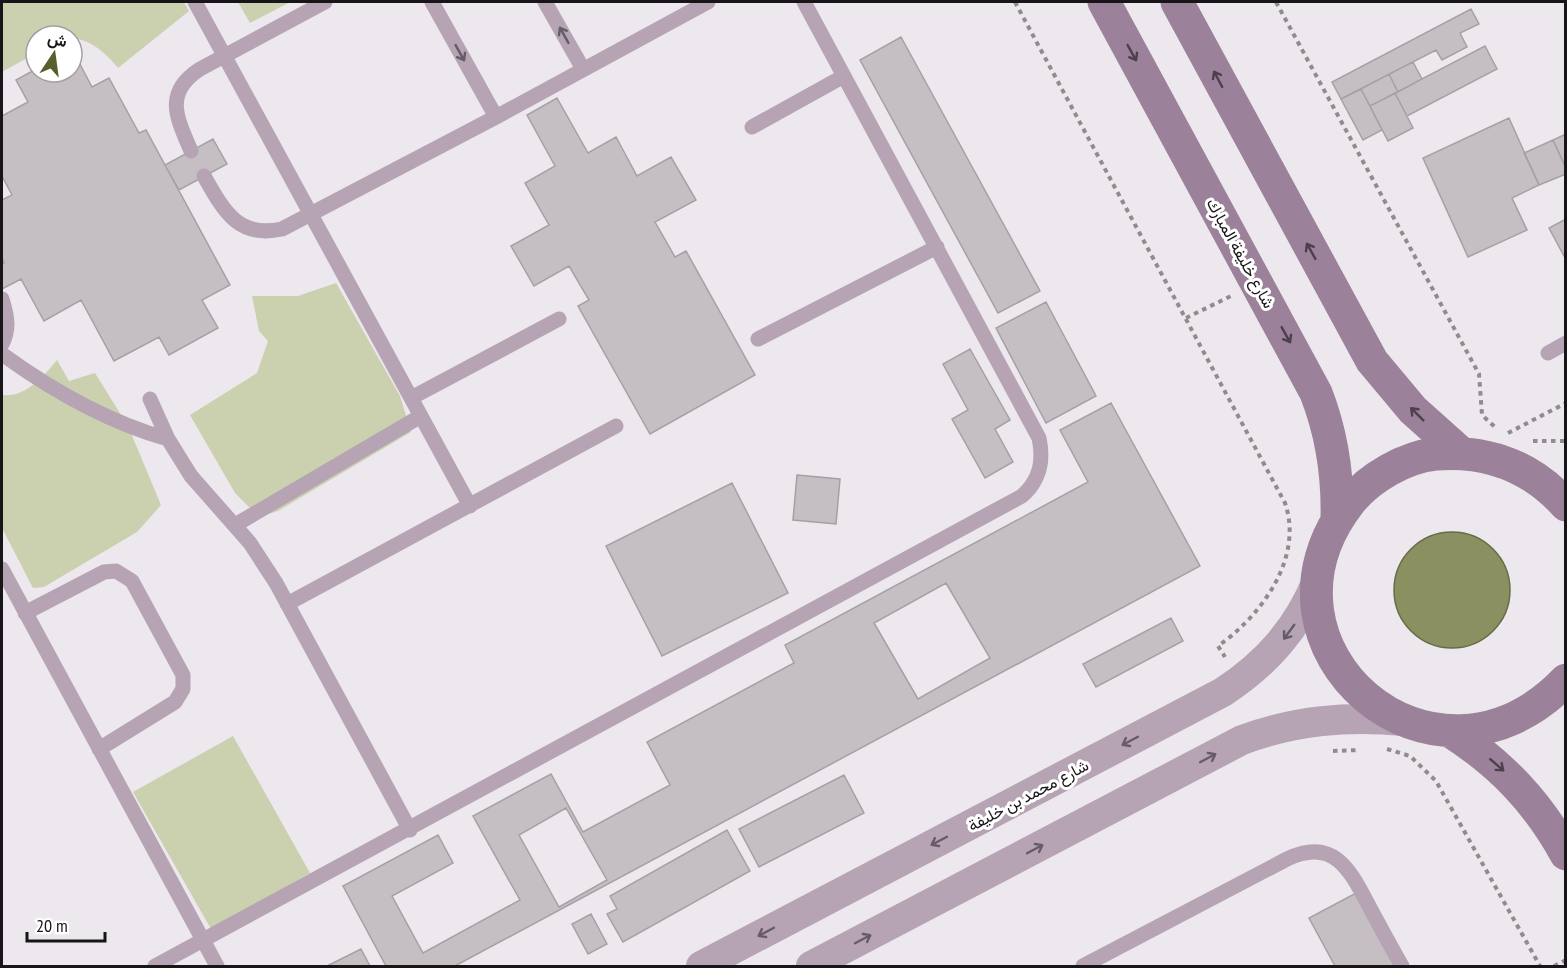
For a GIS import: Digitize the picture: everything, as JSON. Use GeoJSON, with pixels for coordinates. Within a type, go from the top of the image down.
{"type":"FeatureCollection","features":[{"type":"Feature","properties":{"kind":"main road","name":"شارع خليفة المبارك"},"geometry":{"type":"LineString","coordinates":[[1104,2],[1316,393],[1325,417],[1336,467],[1337,518]]}},
{"type":"Feature","properties":{"kind":"main road"},"geometry":{"type":"LineString","coordinates":[[1176,2],[1366,352],[1413,410],[1460,452]]}},
{"type":"Feature","properties":{"kind":"main road"},"geometry":{"type":"LineString","coordinates":[[1519,448],[1497,459],[1460,452],[1431,455],[1403,463],[1377,477],[1355,495],[1337,518],[1324,548],[1317,581],[1318,611],[1325,641],[1339,668],[1359,692],[1383,711],[1404,721],[1450,731],[1477,730],[1503,724],[1527,713],[1549,697],[1566,680]]}},
{"type":"Feature","properties":{"kind":"main road"},"geometry":{"type":"LineString","coordinates":[[1519,448],[1566,469]]}},
{"type":"Feature","properties":{"kind":"main road"},"geometry":{"type":"LineString","coordinates":[[1519,448],[1536,477],[1566,505]]}},
{"type":"Feature","properties":{"kind":"main road"},"geometry":{"type":"LineString","coordinates":[[1450,731],[1484,754],[1522,789],[1542,813],[1566,854]]}},
{"type":"Feature","properties":{"kind":"street","name":"شارع محمد بن خليفة"},"geometry":{"type":"LineString","coordinates":[[701,966],[1241,680],[1257,668],[1287,636],[1299,619],[1317,581]]}},
{"type":"Feature","properties":{"kind":"street"},"geometry":{"type":"LineString","coordinates":[[811,966],[1242,740],[1269,730],[1323,719],[1404,721]]}},
{"type":"Feature","properties":{"kind":"lane"},"geometry":{"type":"LineString","coordinates":[[195,2],[470,506]]}},
{"type":"Feature","properties":{"kind":"lane"},"geometry":{"type":"LineString","coordinates":[[191,151],[176,115],[178,93],[190,75],[325,2]]}},
{"type":"Feature","properties":{"kind":"lane"},"geometry":{"type":"LineString","coordinates":[[432,2],[496,117]]}},
{"type":"Feature","properties":{"kind":"lane"},"geometry":{"type":"LineString","coordinates":[[545,2],[584,69]]}},
{"type":"Feature","properties":{"kind":"lane"},"geometry":{"type":"LineString","coordinates":[[204,176],[223,209],[239,224],[260,231],[282,229],[708,2]]}},
{"type":"Feature","properties":{"kind":"lane"},"geometry":{"type":"LineString","coordinates":[[155,966],[410,830],[1022,496],[1031,488],[1041,464],[1039,438],[804,2]]}},
{"type":"Feature","properties":{"kind":"lane"},"geometry":{"type":"LineString","coordinates":[[752,128],[844,76]]}},
{"type":"Feature","properties":{"kind":"lane"},"geometry":{"type":"LineString","coordinates":[[758,339],[937,247]]}},
{"type":"Feature","properties":{"kind":"lane"},"geometry":{"type":"LineString","coordinates":[[2,298],[7,333],[2,344]]}},
{"type":"Feature","properties":{"kind":"lane"},"geometry":{"type":"LineString","coordinates":[[411,398],[559,319]]}},
{"type":"Feature","properties":{"kind":"lane"},"geometry":{"type":"LineString","coordinates":[[1548,353],[1566,344]]}},
{"type":"Feature","properties":{"kind":"lane"},"geometry":{"type":"LineString","coordinates":[[2,354],[98,414],[143,432],[168,439]]}},
{"type":"Feature","properties":{"kind":"lane"},"geometry":{"type":"LineString","coordinates":[[150,399],[168,439],[191,476],[235,525],[264,563],[410,830]]}},
{"type":"Feature","properties":{"kind":"lane"},"geometry":{"type":"LineString","coordinates":[[235,525],[421,416]]}},
{"type":"Feature","properties":{"kind":"lane"},"geometry":{"type":"LineString","coordinates":[[287,604],[616,426]]}},
{"type":"Feature","properties":{"kind":"lane"},"geometry":{"type":"LineString","coordinates":[[2,569],[5,585],[25,613],[216,966]]}},
{"type":"Feature","properties":{"kind":"lane"},"geometry":{"type":"LineString","coordinates":[[25,613],[104,572],[116,571],[132,581],[183,675],[183,689],[175,702],[99,749]]}},
{"type":"Feature","properties":{"kind":"lane"},"geometry":{"type":"LineString","coordinates":[[1083,966],[1287,858],[1311,851],[1324,852],[1344,864],[1402,966]]}},
{"type":"Feature","properties":{"kind":"path"},"geometry":{"type":"LineString","coordinates":[[1015,2],[1285,503],[1290,518],[1290,539],[1275,582],[1250,619],[1218,646],[1241,680]]}},
{"type":"Feature","properties":{"kind":"path"},"geometry":{"type":"LineString","coordinates":[[1276,2],[1479,374],[1482,415],[1519,448],[1566,441]]}},
{"type":"Feature","properties":{"kind":"path"},"geometry":{"type":"LineString","coordinates":[[1186,318],[1231,295]]}},
{"type":"Feature","properties":{"kind":"path"},"geometry":{"type":"LineString","coordinates":[[1505,435],[1566,403]]}},
{"type":"Feature","properties":{"kind":"path"},"geometry":{"type":"LineString","coordinates":[[1384,749],[1410,756],[1436,781],[1540,966]]}},
{"type":"Feature","properties":{"kind":"path"},"geometry":{"type":"LineString","coordinates":[[1327,751],[1361,750]]}},
{"type":"Feature","properties":{"kind":"path"},"geometry":{"type":"LineString","coordinates":[[1554,966],[1566,960]]}},
{"type":"Feature","properties":{"kind":"shaded area"},"geometry":{"type":"Polygon","coordinates":[[[2,2],[184,2],[189,11],[118,68],[109,57],[84,41],[84,24],[24,24],[24,60],[2,72],[2,2]]]}},
{"type":"Feature","properties":{"kind":"shaded area"},"geometry":{"type":"Polygon","coordinates":[[[238,2],[290,2],[250,23],[238,2]]]}},
{"type":"Feature","properties":{"kind":"shaded area"},"geometry":{"type":"Polygon","coordinates":[[[336,283],[400,396],[411,432],[278,511],[259,517],[235,493],[190,415],[257,373],[268,341],[259,331],[252,296],[298,296],[336,283]]]}},
{"type":"Feature","properties":{"kind":"shaded area"},"geometry":{"type":"Polygon","coordinates":[[[57,360],[69,381],[95,373],[128,426],[161,505],[137,532],[44,587],[33,588],[2,528],[2,395],[26,390],[40,379],[57,360]]]}},
{"type":"Feature","properties":{"kind":"shaded area"},"geometry":{"type":"Polygon","coordinates":[[[1452,532],[1474,537],[1493,549],[1505,568],[1510,590],[1505,612],[1493,631],[1474,643],[1452,648],[1430,643],[1411,631],[1399,612],[1394,590],[1399,568],[1411,549],[1430,537],[1452,532]]]}},
{"type":"Feature","properties":{"kind":"shaded area"},"geometry":{"type":"Polygon","coordinates":[[[233,736],[310,873],[211,929],[133,792],[233,736]]]}},
{"type":"Feature","properties":{"kind":"building"},"geometry":{"type":"Polygon","coordinates":[[[1471,9],[1479,24],[1460,33],[1467,47],[1442,60],[1436,50],[1341,99],[1332,82],[1471,9]]]}},
{"type":"Feature","properties":{"kind":"building"},"geometry":{"type":"Polygon","coordinates":[[[901,37],[1040,291],[998,313],[860,60],[901,37]]]}},
{"type":"Feature","properties":{"kind":"building"},"geometry":{"type":"Polygon","coordinates":[[[1485,46],[1497,69],[1407,116],[1395,93],[1485,46]]]}},
{"type":"Feature","properties":{"kind":"building"},"geometry":{"type":"Polygon","coordinates":[[[1413,62],[1422,79],[1398,92],[1389,74],[1413,62]]]}},
{"type":"Feature","properties":{"kind":"building"},"geometry":{"type":"Polygon","coordinates":[[[84,72],[92,87],[109,78],[139,133],[146,130],[230,285],[202,300],[218,328],[169,355],[159,337],[114,361],[81,300],[44,321],[21,279],[2,289],[2,264],[4,263],[2,258],[2,200],[12,195],[2,176],[2,116],[28,102],[16,80],[24,76],[24,84],[84,84],[84,72]]]}},
{"type":"Feature","properties":{"kind":"building"},"geometry":{"type":"Polygon","coordinates":[[[1389,74],[1398,92],[1370,106],[1361,89],[1389,74]]]}},
{"type":"Feature","properties":{"kind":"building"},"geometry":{"type":"Polygon","coordinates":[[[1361,89],[1382,130],[1363,140],[1341,99],[1361,89]]]}},
{"type":"Feature","properties":{"kind":"building"},"geometry":{"type":"Polygon","coordinates":[[[1395,93],[1413,128],[1388,141],[1370,106],[1395,93]]]}},
{"type":"Feature","properties":{"kind":"building"},"geometry":{"type":"Polygon","coordinates":[[[557,98],[588,153],[616,137],[637,176],[671,157],[696,200],[655,222],[675,257],[686,251],[755,375],[650,434],[578,306],[589,300],[569,266],[534,286],[511,246],[549,225],[525,183],[555,166],[527,115],[557,98]]]}},
{"type":"Feature","properties":{"kind":"building"},"geometry":{"type":"Polygon","coordinates":[[[1509,118],[1539,185],[1512,198],[1527,230],[1468,257],[1423,158],[1509,118]]]}},
{"type":"Feature","properties":{"kind":"building"},"geometry":{"type":"Polygon","coordinates":[[[1566,134],[1566,163],[1564,164],[1553,140],[1566,134]]]}},
{"type":"Feature","properties":{"kind":"building"},"geometry":{"type":"Polygon","coordinates":[[[213,139],[227,164],[179,190],[165,165],[213,139]]]}},
{"type":"Feature","properties":{"kind":"building"},"geometry":{"type":"Polygon","coordinates":[[[1553,140],[1566,168],[1566,174],[1539,185],[1524,153],[1553,140]]]}},
{"type":"Feature","properties":{"kind":"building"},"geometry":{"type":"Polygon","coordinates":[[[1566,219],[1566,256],[1564,256],[1549,228],[1566,219]]]}},
{"type":"Feature","properties":{"kind":"building"},"geometry":{"type":"Polygon","coordinates":[[[1046,302],[1096,396],[1046,423],[996,328],[1046,302]]]}},
{"type":"Feature","properties":{"kind":"building"},"geometry":{"type":"Polygon","coordinates":[[[970,349],[1010,420],[995,429],[1013,462],[985,478],[952,419],[968,410],[943,364],[970,349]]]}},
{"type":"Feature","properties":{"kind":"building"},"geometry":{"type":"Polygon","coordinates":[[[1111,403],[1200,566],[455,966],[386,966],[343,886],[438,835],[453,863],[392,896],[423,953],[520,900],[473,816],[551,774],[583,832],[670,785],[647,742],[794,663],[785,645],[1088,482],[1060,430],[1111,403]],[[946,583],[874,623],[918,699],[990,658],[946,583]],[[566,808],[519,835],[559,907],[607,880],[566,808]]]}},
{"type":"Feature","properties":{"kind":"building"},"geometry":{"type":"Polygon","coordinates":[[[797,475],[840,479],[836,524],[793,520],[797,475]]]}},
{"type":"Feature","properties":{"kind":"building"},"geometry":{"type":"Polygon","coordinates":[[[732,483],[788,593],[662,656],[606,546],[732,483]]]}},
{"type":"Feature","properties":{"kind":"building"},"geometry":{"type":"Polygon","coordinates":[[[1171,618],[1183,641],[1096,687],[1083,664],[1171,618]]]}},
{"type":"Feature","properties":{"kind":"building"},"geometry":{"type":"Polygon","coordinates":[[[844,775],[864,813],[759,867],[739,829],[844,775]]]}},
{"type":"Feature","properties":{"kind":"building"},"geometry":{"type":"Polygon","coordinates":[[[727,830],[750,871],[623,942],[607,914],[617,909],[610,896],[727,830]]]}},
{"type":"Feature","properties":{"kind":"building"},"geometry":{"type":"Polygon","coordinates":[[[1358,892],[1398,966],[1335,966],[1309,918],[1358,892]]]}},
{"type":"Feature","properties":{"kind":"building"},"geometry":{"type":"Polygon","coordinates":[[[591,914],[607,944],[588,954],[572,924],[591,914]]]}},
{"type":"Feature","properties":{"kind":"building"},"geometry":{"type":"Polygon","coordinates":[[[361,949],[370,966],[327,966],[361,949]]]}}]}
